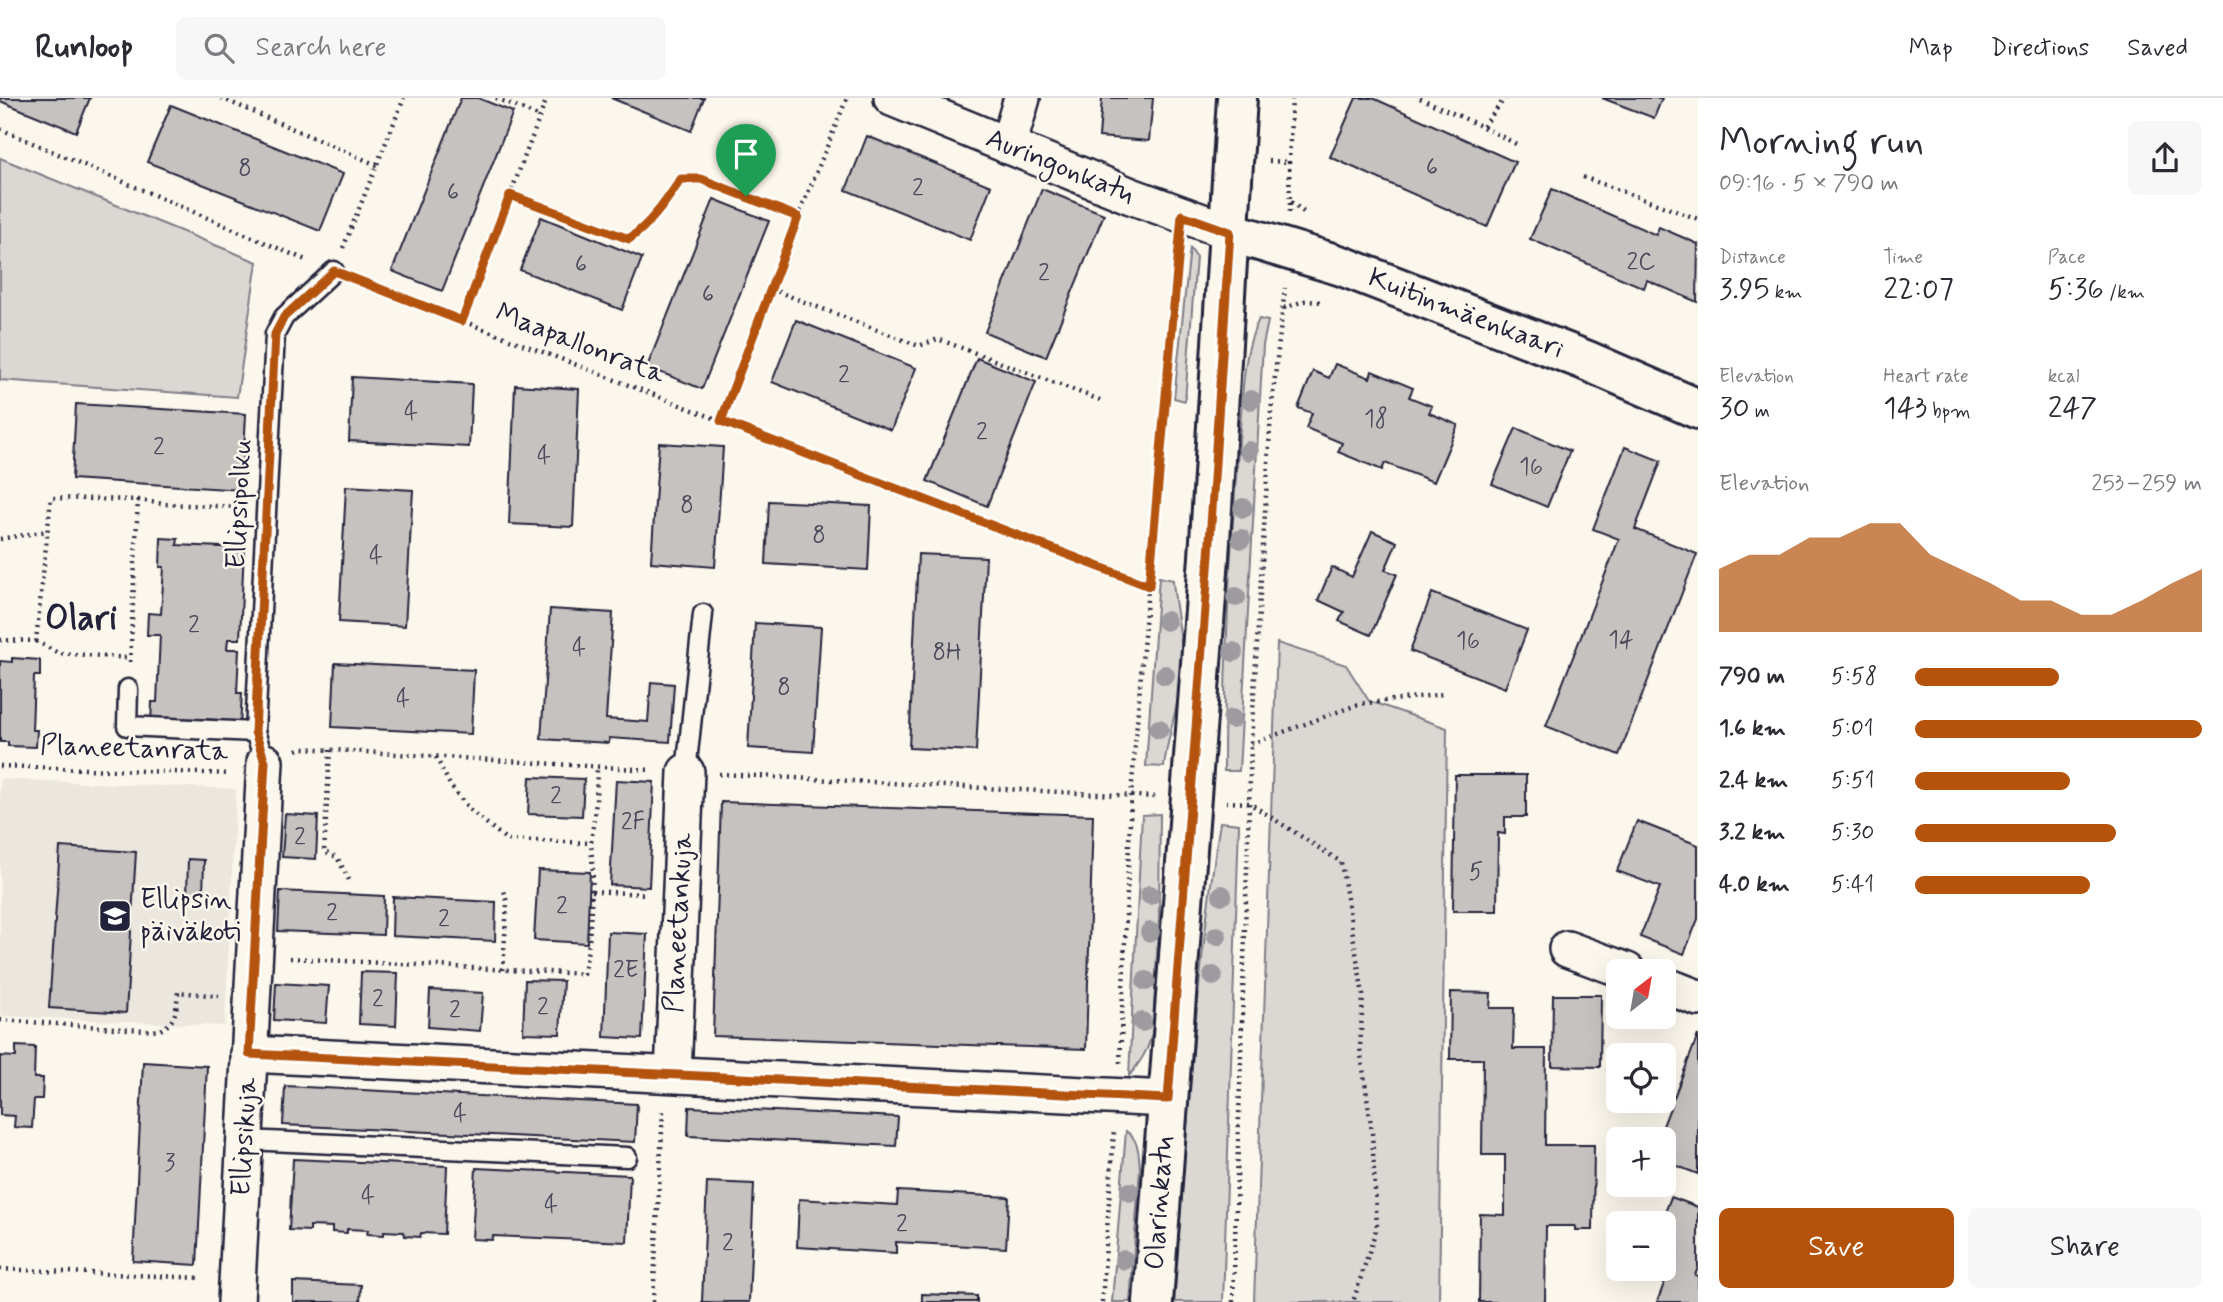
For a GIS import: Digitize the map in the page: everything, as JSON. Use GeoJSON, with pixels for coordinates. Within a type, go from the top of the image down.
{"type":"FeatureCollection","features":[{"type":"Feature","properties":{"kind":"main road","name":"Olarinkatu"},"geometry":{"type":"LineString","coordinates":[[1153,1302],[1209,556],[1237,98]]}},
{"type":"Feature","properties":{"kind":"main road","name":"Kuitinmäenkaari"},"geometry":{"type":"LineString","coordinates":[[1230,232],[1355,271],[1585,360],[1698,408]]}},
{"type":"Feature","properties":{"kind":"street","name":"Auringonkatu"},"geometry":{"type":"LineString","coordinates":[[892,98],[1230,232]]}},
{"type":"Feature","properties":{"kind":"street"},"geometry":{"type":"LineString","coordinates":[[1008,146],[1022,98]]}},
{"type":"Feature","properties":{"kind":"street","name":"Ellipsikuja"},"geometry":{"type":"LineString","coordinates":[[236,1291],[254,956],[260,747]]}},
{"type":"Feature","properties":{"kind":"street","name":"Planeetankuja"},"geometry":{"type":"LineString","coordinates":[[667,1074],[686,772]]}},
{"type":"Feature","properties":{"kind":"street"},"geometry":{"type":"LineString","coordinates":[[1567,949],[1606,963]]}},
{"type":"Feature","properties":{"kind":"street"},"geometry":{"type":"LineString","coordinates":[[1676,990],[1698,998]]}},
{"type":"Feature","properties":{"kind":"street"},"geometry":{"type":"LineString","coordinates":[[249,1054],[1168,1099]]}},
{"type":"Feature","properties":{"kind":"lane","name":"Ellipsipolku"},"geometry":{"type":"LineString","coordinates":[[260,747],[266,508],[275,334],[284,317],[334,271]]}},
{"type":"Feature","properties":{"kind":"lane"},"geometry":{"type":"LineString","coordinates":[[686,772],[703,614]]}},
{"type":"Feature","properties":{"kind":"lane"},"geometry":{"type":"LineString","coordinates":[[128,689],[127,726],[260,747]]}},
{"type":"Feature","properties":{"kind":"lane"},"geometry":{"type":"LineString","coordinates":[[244,1140],[626,1157]]}},
{"type":"Feature","properties":{"kind":"path"},"geometry":{"type":"LineString","coordinates":[[221,98],[377,165]]}},
{"type":"Feature","properties":{"kind":"path"},"geometry":{"type":"LineString","coordinates":[[334,271],[404,98]]}},
{"type":"Feature","properties":{"kind":"path"},"geometry":{"type":"LineString","coordinates":[[496,98],[540,117]]}},
{"type":"Feature","properties":{"kind":"path"},"geometry":{"type":"LineString","coordinates":[[462,321],[547,98]]}},
{"type":"Feature","properties":{"kind":"path"},"geometry":{"type":"LineString","coordinates":[[721,421],[798,217],[847,98]]}},
{"type":"Feature","properties":{"kind":"path"},"geometry":{"type":"LineString","coordinates":[[1233,1302],[1251,744],[1270,412],[1284,308],[1288,250],[1292,98]]}},
{"type":"Feature","properties":{"kind":"path"},"geometry":{"type":"LineString","coordinates":[[1420,98],[1516,144]]}},
{"type":"Feature","properties":{"kind":"path"},"geometry":{"type":"LineString","coordinates":[[1483,127],[1506,98]]}},
{"type":"Feature","properties":{"kind":"path","name":"Maapallonrata"},"geometry":{"type":"LineString","coordinates":[[0,129],[334,271],[1149,586]]}},
{"type":"Feature","properties":{"kind":"path"},"geometry":{"type":"LineString","coordinates":[[1583,177],[1698,219]]}},
{"type":"Feature","properties":{"kind":"path"},"geometry":{"type":"LineString","coordinates":[[510,195],[629,239],[663,206],[681,179],[701,179],[798,217]]}},
{"type":"Feature","properties":{"kind":"path"},"geometry":{"type":"LineString","coordinates":[[1102,1302],[1121,1051],[1131,796],[1182,215]]}},
{"type":"Feature","properties":{"kind":"path"},"geometry":{"type":"LineString","coordinates":[[771,289],[919,346],[938,339],[1101,400]]}},
{"type":"Feature","properties":{"kind":"path"},"geometry":{"type":"LineString","coordinates":[[36,641],[51,498],[266,508]]}},
{"type":"Feature","properties":{"kind":"path"},"geometry":{"type":"LineString","coordinates":[[128,689],[138,500]]}},
{"type":"Feature","properties":{"kind":"path"},"geometry":{"type":"LineString","coordinates":[[0,540],[47,531]]}},
{"type":"Feature","properties":{"kind":"path"},"geometry":{"type":"LineString","coordinates":[[0,640],[36,641],[58,653],[130,658]]}},
{"type":"Feature","properties":{"kind":"path"},"geometry":{"type":"LineString","coordinates":[[1251,744],[1359,704],[1444,694]]}},
{"type":"Feature","properties":{"kind":"path","name":"Planeetanrata"},"geometry":{"type":"LineString","coordinates":[[0,766],[239,774],[260,747]]}},
{"type":"Feature","properties":{"kind":"path"},"geometry":{"type":"LineString","coordinates":[[330,750],[324,852],[337,857],[349,880]]}},
{"type":"Feature","properties":{"kind":"path"},"geometry":{"type":"LineString","coordinates":[[436,757],[450,785],[469,809],[507,840],[591,844]]}},
{"type":"Feature","properties":{"kind":"path"},"geometry":{"type":"LineString","coordinates":[[254,956],[584,974],[589,942],[593,873],[591,844],[597,766]]}},
{"type":"Feature","properties":{"kind":"path"},"geometry":{"type":"LineString","coordinates":[[1249,803],[1341,862],[1363,995],[1360,1048],[1372,1132],[1377,1227],[1353,1302]]}},
{"type":"Feature","properties":{"kind":"path"},"geometry":{"type":"LineString","coordinates":[[503,970],[507,903],[504,890]]}},
{"type":"Feature","properties":{"kind":"path"},"geometry":{"type":"LineString","coordinates":[[592,891],[680,896]]}},
{"type":"Feature","properties":{"kind":"path"},"geometry":{"type":"LineString","coordinates":[[0,1020],[158,1031],[169,1026],[176,1011],[178,992],[224,997]]}},
{"type":"Feature","properties":{"kind":"path"},"geometry":{"type":"LineString","coordinates":[[653,1302],[667,1074]]}},
{"type":"Feature","properties":{"kind":"path"},"geometry":{"type":"LineString","coordinates":[[0,1269],[236,1291]]}},
{"type":"Feature","properties":{"kind":"shaded area"},"geometry":{"type":"Polygon","coordinates":[[[0,158],[257,262],[237,397],[0,380],[0,158]]]}},
{"type":"Feature","properties":{"kind":"shaded area"},"geometry":{"type":"Polygon","coordinates":[[[1190,248],[1196,257],[1185,401],[1174,398],[1190,248]]]}},
{"type":"Feature","properties":{"kind":"shaded area"},"geometry":{"type":"Polygon","coordinates":[[[1259,319],[1268,321],[1263,345],[1239,771],[1224,771],[1228,605],[1242,394],[1249,347],[1259,319]]]}},
{"type":"Feature","properties":{"kind":"shaded area"},"geometry":{"type":"Polygon","coordinates":[[[1159,577],[1173,580],[1182,657],[1179,693],[1164,767],[1146,766],[1159,577]]]}},
{"type":"Feature","properties":{"kind":"shaded area"},"geometry":{"type":"Polygon","coordinates":[[[1277,643],[1346,665],[1369,701],[1447,728],[1439,1302],[1254,1302],[1277,643]]]}},
{"type":"Feature","properties":{"kind":"shaded area","name":"Ellipsin päiväkoti"},"geometry":{"type":"Polygon","coordinates":[[[0,779],[236,789],[225,1026],[0,1016],[0,779]]]}},
{"type":"Feature","properties":{"kind":"shaded area"},"geometry":{"type":"Polygon","coordinates":[[[1160,814],[1159,917],[1153,1028],[1145,1053],[1129,1076],[1142,815],[1160,814]]]}},
{"type":"Feature","properties":{"kind":"shaded area"},"geometry":{"type":"Polygon","coordinates":[[[1220,822],[1239,824],[1223,1302],[1174,1302],[1198,1002],[1220,822]]]}},
{"type":"Feature","properties":{"kind":"shaded area"},"geometry":{"type":"Polygon","coordinates":[[[1126,1131],[1136,1143],[1140,1169],[1130,1302],[1112,1302],[1126,1131]]]}},
{"type":"Feature","properties":{"kind":"building"},"geometry":{"type":"Polygon","coordinates":[[[0,98],[90,98],[76,132],[0,101],[0,98]]]}},
{"type":"Feature","properties":{"kind":"building"},"geometry":{"type":"Polygon","coordinates":[[[461,98],[478,98],[513,112],[442,291],[392,271],[461,98]]]}},
{"type":"Feature","properties":{"kind":"building"},"geometry":{"type":"Polygon","coordinates":[[[611,98],[704,98],[691,131],[611,98]]]}},
{"type":"Feature","properties":{"kind":"building"},"geometry":{"type":"Polygon","coordinates":[[[1102,98],[1153,98],[1149,141],[1099,137],[1102,98]]]}},
{"type":"Feature","properties":{"kind":"building"},"geometry":{"type":"Polygon","coordinates":[[[1356,98],[1373,98],[1515,162],[1487,227],[1330,157],[1356,98]]]}},
{"type":"Feature","properties":{"kind":"building"},"geometry":{"type":"Polygon","coordinates":[[[1602,98],[1662,98],[1654,118],[1602,98]]]}},
{"type":"Feature","properties":{"kind":"building"},"geometry":{"type":"Polygon","coordinates":[[[171,105],[343,174],[320,231],[147,162],[171,105]]]}},
{"type":"Feature","properties":{"kind":"building"},"geometry":{"type":"Polygon","coordinates":[[[867,136],[991,186],[970,240],[846,190],[867,136]]]}},
{"type":"Feature","properties":{"kind":"building"},"geometry":{"type":"Polygon","coordinates":[[[1042,189],[1104,214],[1046,357],[985,332],[1042,189]]]}},
{"type":"Feature","properties":{"kind":"building"},"geometry":{"type":"Polygon","coordinates":[[[1552,189],[1656,235],[1659,227],[1698,244],[1697,302],[1647,280],[1644,288],[1530,239],[1552,189]]]}},
{"type":"Feature","properties":{"kind":"building"},"geometry":{"type":"Polygon","coordinates":[[[714,199],[769,221],[702,389],[647,367],[714,199]]]}},
{"type":"Feature","properties":{"kind":"building"},"geometry":{"type":"Polygon","coordinates":[[[541,217],[642,258],[622,310],[520,270],[541,217]]]}},
{"type":"Feature","properties":{"kind":"building"},"geometry":{"type":"Polygon","coordinates":[[[796,320],[916,368],[891,430],[772,382],[796,320]]]}},
{"type":"Feature","properties":{"kind":"building"},"geometry":{"type":"Polygon","coordinates":[[[977,358],[1036,382],[987,506],[927,481],[977,358]]]}},
{"type":"Feature","properties":{"kind":"building"},"geometry":{"type":"Polygon","coordinates":[[[1335,364],[1370,378],[1372,371],[1413,388],[1409,397],[1432,406],[1429,413],[1458,425],[1434,482],[1385,463],[1382,470],[1338,452],[1342,443],[1306,428],[1312,413],[1298,408],[1313,371],[1329,378],[1335,364]]]}},
{"type":"Feature","properties":{"kind":"building"},"geometry":{"type":"Polygon","coordinates":[[[352,377],[472,384],[469,447],[349,441],[352,377]]]}},
{"type":"Feature","properties":{"kind":"building"},"geometry":{"type":"Polygon","coordinates":[[[515,385],[579,389],[573,527],[509,524],[515,385]]]}},
{"type":"Feature","properties":{"kind":"building"},"geometry":{"type":"Polygon","coordinates":[[[76,404],[246,414],[242,490],[72,479],[76,404]]]}},
{"type":"Feature","properties":{"kind":"building"},"geometry":{"type":"Polygon","coordinates":[[[1516,428],[1570,451],[1547,507],[1492,484],[1516,428]]]}},
{"type":"Feature","properties":{"kind":"building"},"geometry":{"type":"Polygon","coordinates":[[[659,443],[723,447],[715,567],[651,562],[659,443]]]}},
{"type":"Feature","properties":{"kind":"building"},"geometry":{"type":"Polygon","coordinates":[[[1625,447],[1661,461],[1635,529],[1697,554],[1619,755],[1546,726],[1619,539],[1593,529],[1625,447]]]}},
{"type":"Feature","properties":{"kind":"building"},"geometry":{"type":"Polygon","coordinates":[[[346,486],[413,490],[405,626],[339,622],[346,486]]]}},
{"type":"Feature","properties":{"kind":"building"},"geometry":{"type":"Polygon","coordinates":[[[769,501],[871,506],[868,570],[766,564],[769,501]]]}},
{"type":"Feature","properties":{"kind":"building"},"geometry":{"type":"Polygon","coordinates":[[[1372,531],[1397,542],[1385,570],[1397,574],[1371,635],[1339,621],[1344,612],[1318,600],[1332,567],[1352,577],[1372,531]]]}},
{"type":"Feature","properties":{"kind":"building"},"geometry":{"type":"Polygon","coordinates":[[[161,538],[178,539],[177,545],[244,548],[240,639],[228,639],[227,649],[239,649],[237,693],[242,693],[240,727],[217,725],[217,720],[175,718],[175,723],[151,723],[152,702],[157,702],[160,635],[147,635],[148,613],[161,614],[164,567],[160,567],[161,538]]]}},
{"type":"Feature","properties":{"kind":"building"},"geometry":{"type":"Polygon","coordinates":[[[918,554],[986,557],[976,751],[909,748],[918,554]]]}},
{"type":"Feature","properties":{"kind":"building"},"geometry":{"type":"Polygon","coordinates":[[[1432,593],[1527,630],[1505,688],[1410,651],[1432,593]]]}},
{"type":"Feature","properties":{"kind":"building"},"geometry":{"type":"Polygon","coordinates":[[[550,609],[613,613],[606,719],[648,722],[651,682],[674,684],[670,742],[609,738],[609,743],[541,739],[550,609]]]}},
{"type":"Feature","properties":{"kind":"building"},"geometry":{"type":"Polygon","coordinates":[[[755,623],[821,627],[813,752],[748,748],[755,623]]]}},
{"type":"Feature","properties":{"kind":"building"},"geometry":{"type":"Polygon","coordinates":[[[12,658],[40,660],[40,676],[34,676],[32,730],[37,730],[36,747],[8,746],[8,742],[0,742],[0,661],[12,662],[12,658]]]}},
{"type":"Feature","properties":{"kind":"building"},"geometry":{"type":"Polygon","coordinates":[[[335,663],[474,670],[471,734],[332,727],[335,663]]]}},
{"type":"Feature","properties":{"kind":"building"},"geometry":{"type":"Polygon","coordinates":[[[1455,775],[1526,775],[1526,817],[1505,817],[1505,834],[1498,833],[1497,911],[1453,911],[1455,775]]]}},
{"type":"Feature","properties":{"kind":"building"},"geometry":{"type":"Polygon","coordinates":[[[530,777],[584,779],[582,816],[528,814],[530,777]]]}},
{"type":"Feature","properties":{"kind":"building"},"geometry":{"type":"Polygon","coordinates":[[[616,780],[654,782],[649,887],[610,885],[616,780]]]}},
{"type":"Feature","properties":{"kind":"building"},"geometry":{"type":"Polygon","coordinates":[[[721,802],[1093,815],[1086,1049],[713,1036],[721,802]]]}},
{"type":"Feature","properties":{"kind":"building"},"geometry":{"type":"Polygon","coordinates":[[[285,814],[318,816],[316,859],[282,857],[285,814]]]}},
{"type":"Feature","properties":{"kind":"building"},"geometry":{"type":"Polygon","coordinates":[[[1637,821],[1698,845],[1698,919],[1684,954],[1640,937],[1660,887],[1617,871],[1637,821]]]}},
{"type":"Feature","properties":{"kind":"building"},"geometry":{"type":"Polygon","coordinates":[[[60,847],[136,852],[126,1013],[49,1008],[60,847]]]}},
{"type":"Feature","properties":{"kind":"building"},"geometry":{"type":"Polygon","coordinates":[[[188,859],[204,860],[203,896],[187,895],[188,859]]]}},
{"type":"Feature","properties":{"kind":"building"},"geometry":{"type":"Polygon","coordinates":[[[538,870],[590,872],[587,943],[534,940],[538,870]]]}},
{"type":"Feature","properties":{"kind":"building"},"geometry":{"type":"Polygon","coordinates":[[[280,891],[384,896],[383,935],[278,931],[280,891]]]}},
{"type":"Feature","properties":{"kind":"building"},"geometry":{"type":"Polygon","coordinates":[[[393,897],[496,902],[495,941],[392,936],[393,897]]]}},
{"type":"Feature","properties":{"kind":"building"},"geometry":{"type":"Polygon","coordinates":[[[608,932],[647,934],[642,1039],[604,1037],[608,932]]]}},
{"type":"Feature","properties":{"kind":"building"},"geometry":{"type":"Polygon","coordinates":[[[361,972],[398,973],[396,1026],[359,1024],[361,972]]]}},
{"type":"Feature","properties":{"kind":"building"},"geometry":{"type":"Polygon","coordinates":[[[525,980],[563,981],[560,1034],[523,1033],[525,980]]]}},
{"type":"Feature","properties":{"kind":"building"},"geometry":{"type":"Polygon","coordinates":[[[276,983],[329,986],[326,1023],[274,1020],[276,983]]]}},
{"type":"Feature","properties":{"kind":"building"},"geometry":{"type":"Polygon","coordinates":[[[430,990],[483,993],[480,1031],[428,1027],[430,990]]]}},
{"type":"Feature","properties":{"kind":"building"},"geometry":{"type":"Polygon","coordinates":[[[1451,992],[1491,993],[1490,1008],[1514,1008],[1513,1049],[1546,1049],[1545,1145],[1594,1145],[1593,1230],[1575,1230],[1575,1226],[1546,1226],[1545,1302],[1479,1302],[1480,1214],[1505,1215],[1505,1155],[1482,1155],[1483,1059],[1450,1059],[1451,992]]]}},
{"type":"Feature","properties":{"kind":"building"},"geometry":{"type":"Polygon","coordinates":[[[1553,995],[1601,995],[1600,1067],[1552,1066],[1553,995]]]}},
{"type":"Feature","properties":{"kind":"building"},"geometry":{"type":"Polygon","coordinates":[[[1698,1035],[1698,1174],[1676,1166],[1676,1127],[1663,1127],[1668,1113],[1676,1113],[1676,1092],[1698,1035]]]}},
{"type":"Feature","properties":{"kind":"building"},"geometry":{"type":"Polygon","coordinates":[[[16,1046],[35,1047],[34,1078],[43,1078],[42,1099],[34,1099],[32,1128],[14,1127],[15,1116],[0,1115],[0,1056],[16,1057],[16,1046]]]}},
{"type":"Feature","properties":{"kind":"building"},"geometry":{"type":"Polygon","coordinates":[[[143,1062],[207,1066],[197,1265],[133,1261],[143,1062]]]}},
{"type":"Feature","properties":{"kind":"building"},"geometry":{"type":"Polygon","coordinates":[[[285,1086],[637,1104],[635,1142],[283,1125],[285,1086]]]}},
{"type":"Feature","properties":{"kind":"building"},"geometry":{"type":"Polygon","coordinates":[[[689,1107],[898,1117],[896,1146],[688,1136],[689,1107]]]}},
{"type":"Feature","properties":{"kind":"building"},"geometry":{"type":"Polygon","coordinates":[[[293,1159],[447,1166],[444,1234],[421,1233],[420,1237],[405,1236],[404,1232],[384,1231],[384,1235],[367,1234],[368,1230],[347,1229],[347,1233],[332,1232],[332,1227],[310,1226],[310,1231],[289,1230],[293,1159]]]}},
{"type":"Feature","properties":{"kind":"building"},"geometry":{"type":"Polygon","coordinates":[[[476,1168],[630,1175],[627,1242],[493,1236],[492,1240],[472,1239],[476,1168]]]}},
{"type":"Feature","properties":{"kind":"building"},"geometry":{"type":"Polygon","coordinates":[[[707,1182],[754,1184],[749,1302],[702,1302],[707,1182]]]}},
{"type":"Feature","properties":{"kind":"building"},"geometry":{"type":"Polygon","coordinates":[[[898,1191],[1009,1197],[1006,1248],[896,1242],[896,1253],[797,1247],[799,1199],[897,1205],[898,1191]]]}},
{"type":"Feature","properties":{"kind":"building"},"geometry":{"type":"Polygon","coordinates":[[[1671,1197],[1698,1207],[1698,1268],[1695,1275],[1698,1276],[1698,1302],[1657,1302],[1665,1281],[1676,1281],[1676,1211],[1666,1211],[1671,1197]]]}},
{"type":"Feature","properties":{"kind":"building"},"geometry":{"type":"Polygon","coordinates":[[[293,1282],[361,1285],[360,1302],[293,1302],[293,1282]]]}},
{"type":"Feature","properties":{"kind":"building"},"geometry":{"type":"Polygon","coordinates":[[[922,1294],[977,1296],[977,1302],[922,1302],[922,1294]]]}},
{"type":"Feature","properties":{"kind":"place","name":"Ellipsin päiväkoti"},"geometry":{"type":"Point","coordinates":[115,916]}},
{"type":"Feature","properties":{"kind":"district","name":"Olari"},"geometry":{"type":"Point","coordinates":[81,619]}},
{"type":"Feature","properties":{"kind":"route"},"geometry":{"type":"LineString","coordinates":[[681,179],[701,179],[746,196],[798,217],[721,421],[1149,586],[1182,215],[1230,232],[1209,556],[1168,1099],[249,1054],[265,762],[255,732],[273,354],[275,334],[284,317],[334,271],[462,321],[510,195],[629,239],[663,206],[681,179]]}}]}
